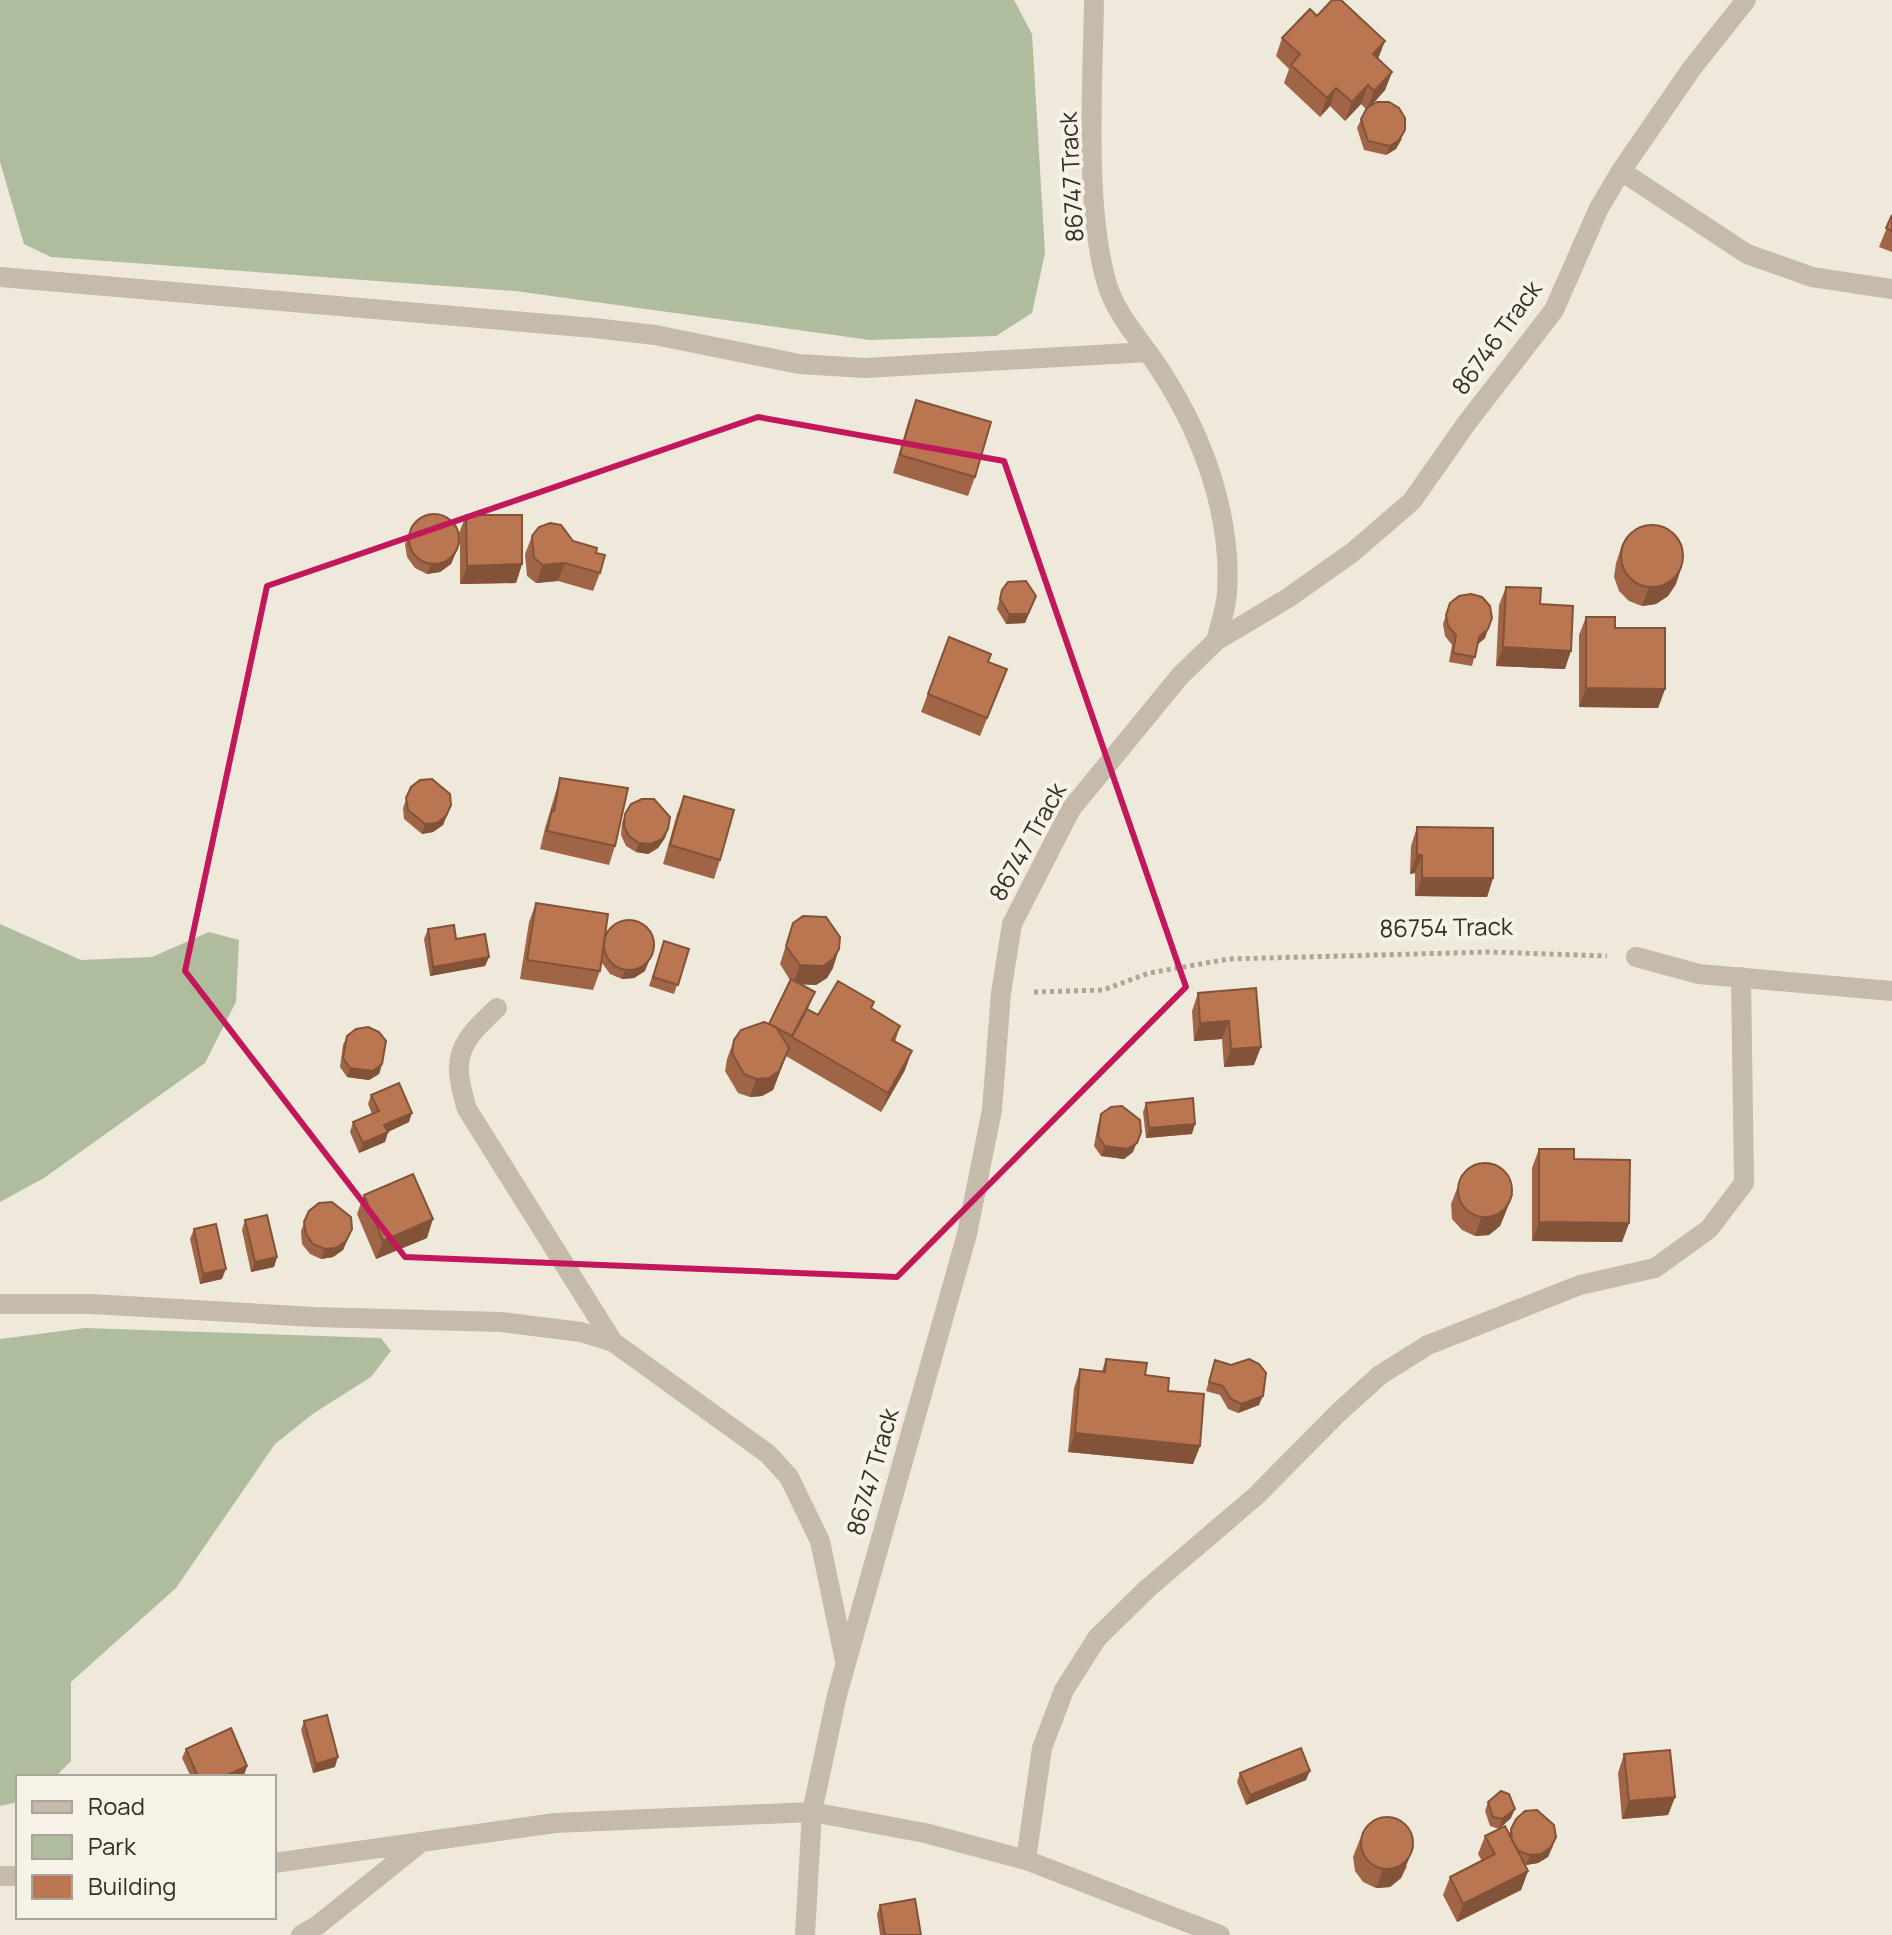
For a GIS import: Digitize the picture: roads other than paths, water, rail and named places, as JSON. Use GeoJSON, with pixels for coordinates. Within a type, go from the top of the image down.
{"type":"FeatureCollection","features":[{"type":"Feature","properties":{"kind":"street","name":"86747 Track"},"geometry":{"type":"LineString","coordinates":[[805,1935],[812,1812],[846,1665],[967,1234],[992,1110],[1001,993],[1012,924],[1071,809],[1180,676],[1216,641],[1227,594],[1218,500],[1197,431],[1107,285],[1098,226],[1094,0]]}},
{"type":"Feature","properties":{"kind":"street","name":"86746 Track"},"geometry":{"type":"LineString","coordinates":[[1216,641],[1288,598],[1353,552],[1412,501],[1466,424],[1554,310],[1599,208],[1621,171],[1692,68],[1746,0]]}},
{"type":"Feature","properties":{"kind":"street"},"geometry":{"type":"LineString","coordinates":[[1621,171],[1747,254],[1812,277],[1892,289]]}},
{"type":"Feature","properties":{"kind":"street"},"geometry":{"type":"LineString","coordinates":[[0,277],[594,328],[655,335],[799,364],[920,367],[1148,352]]}},
{"type":"Feature","properties":{"kind":"street"},"geometry":{"type":"LineString","coordinates":[[1636,957],[1699,974],[1892,991]]}},
{"type":"Feature","properties":{"kind":"street"},"geometry":{"type":"LineString","coordinates":[[1026,1860],[1042,1748],[1064,1690],[1097,1638],[1147,1589],[1257,1495],[1380,1375],[1428,1345],[1580,1285],[1655,1268],[1709,1229],[1744,1183],[1741,977]]}},
{"type":"Feature","properties":{"kind":"street"},"geometry":{"type":"LineString","coordinates":[[497,1008],[470,1032],[461,1047],[456,1074],[467,1109],[613,1342]]}},
{"type":"Feature","properties":{"kind":"street"},"geometry":{"type":"LineString","coordinates":[[0,1304],[92,1304],[314,1317],[501,1322],[581,1332],[613,1342],[768,1454],[789,1477],[820,1541],[846,1665]]}},
{"type":"Feature","properties":{"kind":"street"},"geometry":{"type":"LineString","coordinates":[[276,1863],[555,1823],[812,1812],[925,1833],[1026,1860],[1220,1935]]}},
{"type":"Feature","properties":{"kind":"street"},"geometry":{"type":"LineString","coordinates":[[301,1935],[318,1925],[419,1844]]}}]}
